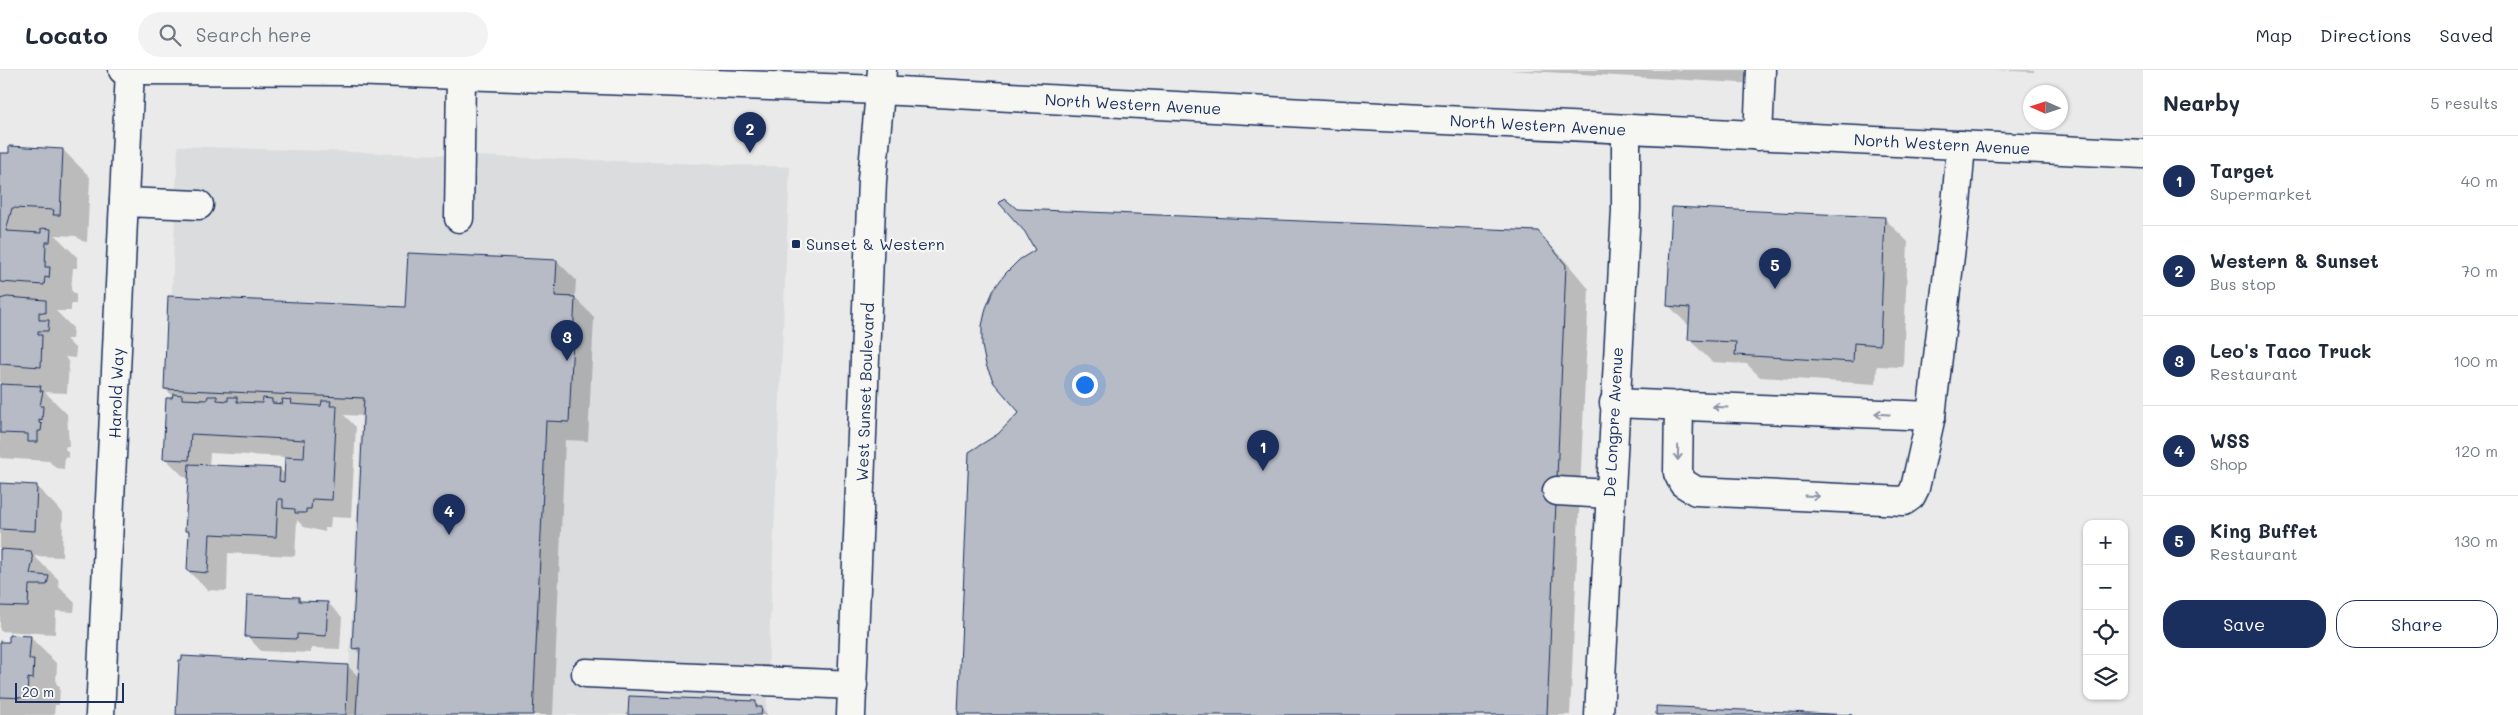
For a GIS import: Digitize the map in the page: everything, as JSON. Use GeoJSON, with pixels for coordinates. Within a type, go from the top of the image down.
{"type":"FeatureCollection","features":[{"type":"Feature","properties":{"kind":"main road","name":"North Western Avenue"},"geometry":{"type":"LineString","coordinates":[[123,70],[404,72],[461,76],[564,75],[881,80],[1626,129],[2143,154]]}},
{"type":"Feature","properties":{"kind":"main road","name":"Harold Way"},"geometry":{"type":"LineString","coordinates":[[100,715],[130,70]]}},
{"type":"Feature","properties":{"kind":"main road"},"geometry":{"type":"LineString","coordinates":[[1758,136],[1761,70]]}},
{"type":"Feature","properties":{"kind":"main road"},"geometry":{"type":"LineString","coordinates":[[459,218],[461,76]]}},
{"type":"Feature","properties":{"kind":"main road","name":"West Sunset Boulevard"},"geometry":{"type":"LineString","coordinates":[[852,715],[872,180],[881,80]]}},
{"type":"Feature","properties":{"kind":"main road","name":"De Longpre Avenue"},"geometry":{"type":"LineString","coordinates":[[1599,715],[1609,494],[1626,210],[1626,129]]}},
{"type":"Feature","properties":{"kind":"main road"},"geometry":{"type":"LineString","coordinates":[[1679,405],[1678,473],[1683,483],[1696,491],[1894,500],[1904,500],[1911,496],[1915,488],[1931,416],[1956,205],[1960,145]]}},
{"type":"Feature","properties":{"kind":"main road"},"geometry":{"type":"LineString","coordinates":[[124,202],[199,205]]}},
{"type":"Feature","properties":{"kind":"main road"},"geometry":{"type":"LineString","coordinates":[[1614,403],[1931,416]]}},
{"type":"Feature","properties":{"kind":"main road"},"geometry":{"type":"LineString","coordinates":[[1557,491],[1609,494]]}},
{"type":"Feature","properties":{"kind":"main road"},"geometry":{"type":"LineString","coordinates":[[586,673],[853,685]]}},
{"type":"Feature","properties":{"kind":"shaded area"},"geometry":{"type":"Polygon","coordinates":[[[178,146],[790,167],[766,715],[347,715],[362,399],[168,387],[178,146]]]}},
{"type":"Feature","properties":{"kind":"building"},"geometry":{"type":"Polygon","coordinates":[[[9,146],[63,149],[60,215],[53,215],[54,210],[12,208],[6,231],[41,233],[41,228],[51,229],[50,242],[46,242],[45,267],[50,267],[49,278],[45,277],[44,285],[0,282],[0,153],[9,153],[9,146]]]}},
{"type":"Feature","properties":{"kind":"building"},"geometry":{"type":"Polygon","coordinates":[[[1004,198],[1017,209],[1538,231],[1566,265],[1547,715],[958,715],[969,452],[998,434],[1019,412],[994,383],[986,365],[982,346],[982,326],[986,308],[994,289],[1019,260],[1035,250],[1025,232],[999,203],[1004,198]]]}},
{"type":"Feature","properties":{"kind":"building"},"geometry":{"type":"Polygon","coordinates":[[[1672,207],[1885,217],[1880,345],[1854,343],[1853,362],[1735,355],[1736,342],[1688,340],[1690,308],[1667,306],[1672,207]]]}},
{"type":"Feature","properties":{"kind":"building"},"geometry":{"type":"Polygon","coordinates":[[[408,253],[557,260],[555,296],[575,297],[569,422],[546,421],[533,715],[356,715],[360,648],[352,649],[364,398],[164,389],[168,296],[405,307],[408,253]]]}},
{"type":"Feature","properties":{"kind":"building"},"geometry":{"type":"Polygon","coordinates":[[[7,297],[46,300],[46,313],[39,312],[39,320],[49,320],[48,331],[38,331],[38,335],[42,335],[41,367],[0,364],[0,299],[7,297]]]}},
{"type":"Feature","properties":{"kind":"building"},"geometry":{"type":"Polygon","coordinates":[[[0,384],[41,386],[40,391],[43,391],[40,406],[43,406],[42,420],[39,419],[39,423],[42,424],[41,431],[38,431],[38,442],[28,442],[28,434],[0,433],[0,384]]]}},
{"type":"Feature","properties":{"kind":"building"},"geometry":{"type":"Polygon","coordinates":[[[173,394],[182,395],[182,399],[207,400],[208,396],[217,396],[217,400],[228,401],[228,397],[237,397],[237,402],[262,403],[263,398],[272,399],[272,403],[283,404],[282,399],[292,400],[291,404],[321,406],[322,401],[331,401],[330,406],[337,406],[332,500],[312,499],[311,509],[306,509],[306,513],[295,513],[295,509],[283,508],[283,499],[278,499],[276,537],[210,534],[208,573],[187,571],[189,531],[185,531],[189,464],[280,468],[279,481],[284,482],[285,457],[304,458],[305,440],[191,434],[189,460],[163,459],[166,398],[172,398],[173,394]]]}},
{"type":"Feature","properties":{"kind":"building"},"geometry":{"type":"Polygon","coordinates":[[[0,483],[37,485],[35,531],[0,529],[0,483]]]}},
{"type":"Feature","properties":{"kind":"building"},"geometry":{"type":"Polygon","coordinates":[[[0,549],[31,551],[33,560],[30,574],[49,576],[47,585],[29,585],[28,607],[0,606],[0,549]]]}},
{"type":"Feature","properties":{"kind":"building"},"geometry":{"type":"Polygon","coordinates":[[[247,595],[299,597],[299,601],[328,602],[326,636],[297,634],[297,639],[245,637],[247,595]]]}},
{"type":"Feature","properties":{"kind":"building"},"geometry":{"type":"Polygon","coordinates":[[[9,635],[31,636],[29,659],[34,659],[33,679],[28,678],[27,698],[0,697],[0,642],[9,642],[9,635]]]}},
{"type":"Feature","properties":{"kind":"building"},"geometry":{"type":"Polygon","coordinates":[[[182,656],[348,665],[346,715],[176,715],[179,660],[182,660],[182,656]]]}},
{"type":"Feature","properties":{"kind":"building"},"geometry":{"type":"Polygon","coordinates":[[[629,696],[756,701],[756,707],[762,707],[761,715],[628,715],[629,696]]]}},
{"type":"Feature","properties":{"kind":"building"},"geometry":{"type":"Polygon","coordinates":[[[1656,706],[1852,715],[1656,715],[1656,706]]]}},
{"type":"Feature","properties":{"kind":"place","name":"Western & Sunset"},"geometry":{"type":"Point","coordinates":[750,153]}},
{"type":"Feature","properties":{"kind":"place","name":"Sunset & Western"},"geometry":{"type":"Point","coordinates":[796,244]}},
{"type":"Feature","properties":{"kind":"place","name":"King Buffet"},"geometry":{"type":"Point","coordinates":[1775,289]}},
{"type":"Feature","properties":{"kind":"place","name":"Leo's Taco Truck"},"geometry":{"type":"Point","coordinates":[567,361]}},
{"type":"Feature","properties":{"kind":"place","name":"Target"},"geometry":{"type":"Point","coordinates":[1263,471]}},
{"type":"Feature","properties":{"kind":"place","name":"WSS"},"geometry":{"type":"Point","coordinates":[449,535]}}]}
